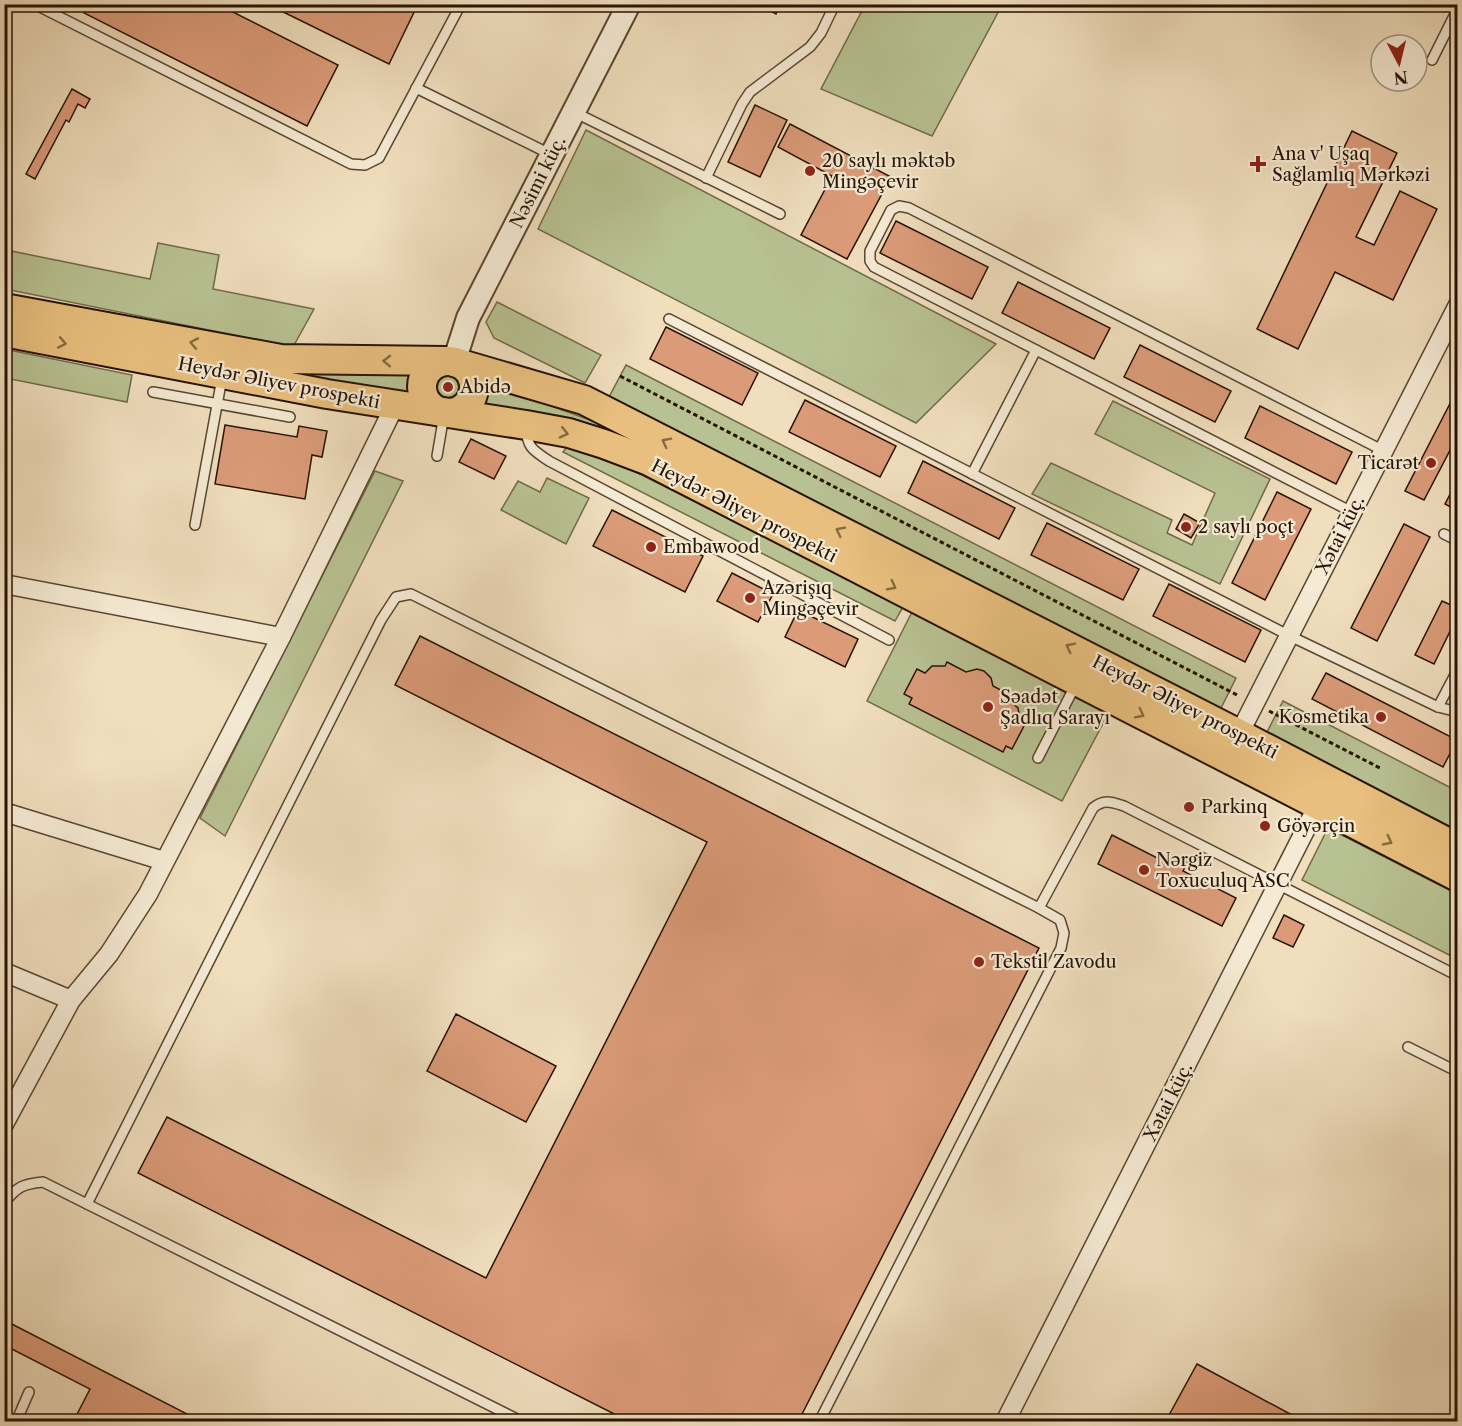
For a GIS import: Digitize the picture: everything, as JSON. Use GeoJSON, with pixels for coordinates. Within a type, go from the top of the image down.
{"type":"FeatureCollection","features":[{"type":"Feature","properties":{"kind":"main road","name":"Heydər Əliyev prospekti"},"geometry":{"type":"LineString","coordinates":[[4,308],[280,359],[450,362],[584,400],[1239,734],[1324,794],[1458,877]]}},
{"type":"Feature","properties":{"kind":"main road","name":"Heydər Əliyev prospekti"},"geometry":{"type":"LineString","coordinates":[[4,332],[395,405],[569,433],[604,444],[649,461],[1077,682],[1324,794],[1458,848]]}},
{"type":"Feature","properties":{"kind":"main road"},"geometry":{"type":"LineString","coordinates":[[450,362],[468,370],[472,378],[472,396],[461,409],[444,413],[430,405],[422,390],[426,374],[438,363],[450,362]]}},
{"type":"Feature","properties":{"kind":"street","name":"Nəsimi küç."},"geometry":{"type":"LineString","coordinates":[[450,362],[468,318],[629,4]]}},
{"type":"Feature","properties":{"kind":"street","name":"Xətai küç."},"geometry":{"type":"LineString","coordinates":[[1239,734],[1458,305]]}},
{"type":"Feature","properties":{"kind":"street"},"geometry":{"type":"LineString","coordinates":[[4,1124],[71,1000],[109,954],[148,894],[281,637],[395,405]]}},
{"type":"Feature","properties":{"kind":"street"},"geometry":{"type":"LineString","coordinates":[[4,584],[281,637]]}},
{"type":"Feature","properties":{"kind":"street","name":"Xətai küç."},"geometry":{"type":"LineString","coordinates":[[1005,1422],[1324,794]]}},
{"type":"Feature","properties":{"kind":"street"},"geometry":{"type":"LineString","coordinates":[[4,813],[164,861]]}},
{"type":"Feature","properties":{"kind":"street"},"geometry":{"type":"LineString","coordinates":[[4,972],[71,1000]]}},
{"type":"Feature","properties":{"kind":"lane"},"geometry":{"type":"LineString","coordinates":[[34,4],[351,164],[365,165],[380,158],[461,4]]}},
{"type":"Feature","properties":{"kind":"lane"},"geometry":{"type":"LineString","coordinates":[[706,178],[750,92],[810,47],[821,33],[836,4]]}},
{"type":"Feature","properties":{"kind":"lane"},"geometry":{"type":"LineString","coordinates":[[1432,60],[1458,8]]}},
{"type":"Feature","properties":{"kind":"lane"},"geometry":{"type":"LineString","coordinates":[[416,88],[552,155]]}},
{"type":"Feature","properties":{"kind":"lane"},"geometry":{"type":"LineString","coordinates":[[574,112],[780,214]]}},
{"type":"Feature","properties":{"kind":"lane"},"geometry":{"type":"LineString","coordinates":[[1352,512],[874,267],[870,261],[870,251],[891,210],[899,206],[909,208],[1384,451]]}},
{"type":"Feature","properties":{"kind":"lane"},"geometry":{"type":"LineString","coordinates":[[669,319],[1290,636],[1438,707],[1458,712]]}},
{"type":"Feature","properties":{"kind":"lane"},"geometry":{"type":"LineString","coordinates":[[972,474],[1036,350]]}},
{"type":"Feature","properties":{"kind":"lane"},"geometry":{"type":"LineString","coordinates":[[195,525],[223,373]]}},
{"type":"Feature","properties":{"kind":"lane"},"geometry":{"type":"LineString","coordinates":[[153,392],[290,417]]}},
{"type":"Feature","properties":{"kind":"lane"},"geometry":{"type":"LineString","coordinates":[[437,456],[444,413]]}},
{"type":"Feature","properties":{"kind":"lane"},"geometry":{"type":"LineString","coordinates":[[526,425],[527,441],[533,450],[549,461],[889,640]]}},
{"type":"Feature","properties":{"kind":"lane"},"geometry":{"type":"LineString","coordinates":[[1444,534],[1458,541]]}},
{"type":"Feature","properties":{"kind":"lane"},"geometry":{"type":"LineString","coordinates":[[87,1203],[375,630],[396,597],[411,594],[1060,920],[1064,933],[1061,948],[819,1422]]}},
{"type":"Feature","properties":{"kind":"lane"},"geometry":{"type":"LineString","coordinates":[[1438,707],[1458,669]]}},
{"type":"Feature","properties":{"kind":"lane"},"geometry":{"type":"LineString","coordinates":[[1038,758],[1077,682]]}},
{"type":"Feature","properties":{"kind":"lane"},"geometry":{"type":"LineString","coordinates":[[1039,908],[1093,808],[1100,802],[1113,802],[1458,975]]}},
{"type":"Feature","properties":{"kind":"lane"},"geometry":{"type":"LineString","coordinates":[[1408,1047],[1458,1072]]}},
{"type":"Feature","properties":{"kind":"lane"},"geometry":{"type":"LineString","coordinates":[[4,1203],[15,1190],[28,1183],[43,1182],[523,1422]]}},
{"type":"Feature","properties":{"kind":"lane"},"geometry":{"type":"LineString","coordinates":[[16,1422],[29,1392]]}},
{"type":"Feature","properties":{"kind":"path"},"geometry":{"type":"LineString","coordinates":[[620,376],[1245,699]]}},
{"type":"Feature","properties":{"kind":"path"},"geometry":{"type":"LineString","coordinates":[[1265,709],[1380,768]]}},
{"type":"Feature","properties":{"kind":"green space"},"geometry":{"type":"Polygon","coordinates":[[[865,5],[1002,5],[932,136],[821,89],[865,5]]]}},
{"type":"Feature","properties":{"kind":"green space"},"geometry":{"type":"Polygon","coordinates":[[[586,130],[996,344],[916,423],[538,229],[586,130]]]}},
{"type":"Feature","properties":{"kind":"green space"},"geometry":{"type":"Polygon","coordinates":[[[158,243],[219,255],[213,289],[314,309],[293,347],[5,289],[11,251],[150,279],[158,243]]]}},
{"type":"Feature","properties":{"kind":"green space"},"geometry":{"type":"Polygon","coordinates":[[[497,302],[601,355],[585,383],[494,338],[486,322],[497,302]]]}},
{"type":"Feature","properties":{"kind":"green space"},"geometry":{"type":"Polygon","coordinates":[[[4,349],[132,375],[127,402],[5,378],[4,349]]]}},
{"type":"Feature","properties":{"kind":"green space"},"geometry":{"type":"Polygon","coordinates":[[[626,365],[1236,678],[1221,708],[609,397],[626,365]]]}},
{"type":"Feature","properties":{"kind":"green space"},"geometry":{"type":"Polygon","coordinates":[[[305,372],[411,375],[410,393],[304,377],[305,372]]]}},
{"type":"Feature","properties":{"kind":"green space"},"geometry":{"type":"Polygon","coordinates":[[[449,374],[457,378],[461,386],[457,394],[449,398],[441,394],[437,386],[441,378],[449,374]]]}},
{"type":"Feature","properties":{"kind":"green space"},"geometry":{"type":"Polygon","coordinates":[[[490,384],[601,424],[596,428],[485,405],[490,384]]]}},
{"type":"Feature","properties":{"kind":"green space"},"geometry":{"type":"Polygon","coordinates":[[[1113,401],[1270,479],[1220,584],[1032,494],[1051,463],[1172,520],[1167,533],[1192,545],[1215,493],[1095,434],[1113,401]]]}},
{"type":"Feature","properties":{"kind":"green space"},"geometry":{"type":"Polygon","coordinates":[[[568,446],[626,467],[903,607],[895,621],[563,452],[568,446]]]}},
{"type":"Feature","properties":{"kind":"green space"},"geometry":{"type":"Polygon","coordinates":[[[375,471],[403,481],[225,836],[200,818],[375,471]]]}},
{"type":"Feature","properties":{"kind":"green space"},"geometry":{"type":"Polygon","coordinates":[[[547,478],[589,498],[566,544],[501,510],[518,481],[540,492],[547,478]]]}},
{"type":"Feature","properties":{"kind":"green space","name":"Səadət Şadlıq Sarayı"},"geometry":{"type":"Polygon","coordinates":[[[912,612],[1108,714],[1062,801],[867,701],[912,612]]]}},
{"type":"Feature","properties":{"kind":"green space"},"geometry":{"type":"Polygon","coordinates":[[[1283,701],[1457,791],[1457,830],[1267,732],[1283,701]]]}},
{"type":"Feature","properties":{"kind":"green space"},"geometry":{"type":"Polygon","coordinates":[[[1328,828],[1457,894],[1457,959],[1302,880],[1328,828]]]}},
{"type":"Feature","properties":{"kind":"building"},"geometry":{"type":"Polygon","coordinates":[[[88,4],[217,4],[338,65],[307,126],[84,13],[88,4]]]}},
{"type":"Feature","properties":{"kind":"building"},"geometry":{"type":"Polygon","coordinates":[[[267,4],[418,4],[389,64],[267,4]]]}},
{"type":"Feature","properties":{"kind":"building"},"geometry":{"type":"Polygon","coordinates":[[[757,4],[780,4],[776,14],[757,4]]]}},
{"type":"Feature","properties":{"kind":"building"},"geometry":{"type":"Polygon","coordinates":[[[72,89],[90,99],[85,108],[78,104],[69,122],[66,120],[35,179],[26,174],[72,89]]]}},
{"type":"Feature","properties":{"kind":"building"},"geometry":{"type":"Polygon","coordinates":[[[755,105],[787,120],[760,177],[728,162],[755,105]]]}},
{"type":"Feature","properties":{"kind":"building"},"geometry":{"type":"Polygon","coordinates":[[[790,124],[891,177],[847,259],[801,235],[832,176],[778,147],[790,124]]]}},
{"type":"Feature","properties":{"kind":"building"},"geometry":{"type":"Polygon","coordinates":[[[1352,131],[1397,153],[1356,237],[1374,245],[1400,191],[1437,209],[1393,300],[1335,272],[1298,349],[1257,329],[1352,131]]]}},
{"type":"Feature","properties":{"kind":"building"},"geometry":{"type":"Polygon","coordinates":[[[896,221],[988,267],[972,299],[880,253],[896,221]]]}},
{"type":"Feature","properties":{"kind":"building"},"geometry":{"type":"Polygon","coordinates":[[[1018,282],[1110,328],[1094,359],[1002,313],[1018,282]]]}},
{"type":"Feature","properties":{"kind":"building"},"geometry":{"type":"Polygon","coordinates":[[[666,327],[758,373],[742,405],[650,359],[666,327]]]}},
{"type":"Feature","properties":{"kind":"building"},"geometry":{"type":"Polygon","coordinates":[[[1140,345],[1231,391],[1215,422],[1124,377],[1140,345]]]}},
{"type":"Feature","properties":{"kind":"building","name":"Ticarət"},"geometry":{"type":"Polygon","coordinates":[[[1458,388],[1458,435],[1424,500],[1405,491],[1458,388]]]}},
{"type":"Feature","properties":{"kind":"building"},"geometry":{"type":"Polygon","coordinates":[[[805,400],[896,446],[880,477],[789,432],[805,400]]]}},
{"type":"Feature","properties":{"kind":"building"},"geometry":{"type":"Polygon","coordinates":[[[1260,406],[1352,452],[1336,484],[1245,438],[1260,406]]]}},
{"type":"Feature","properties":{"kind":"building"},"geometry":{"type":"Polygon","coordinates":[[[225,425],[297,437],[299,426],[327,431],[322,457],[312,455],[305,499],[215,484],[225,425]]]}},
{"type":"Feature","properties":{"kind":"building"},"geometry":{"type":"Polygon","coordinates":[[[471,439],[506,456],[494,479],[459,462],[471,439]]]}},
{"type":"Feature","properties":{"kind":"building"},"geometry":{"type":"Polygon","coordinates":[[[923,461],[1015,508],[999,539],[908,493],[923,461]]]}},
{"type":"Feature","properties":{"kind":"building"},"geometry":{"type":"Polygon","coordinates":[[[1458,479],[1458,511],[1445,504],[1458,479]]]}},
{"type":"Feature","properties":{"kind":"building"},"geometry":{"type":"Polygon","coordinates":[[[1277,492],[1311,509],[1265,600],[1232,583],[1277,492]]]}},
{"type":"Feature","properties":{"kind":"building"},"geometry":{"type":"Polygon","coordinates":[[[612,510],[703,556],[685,592],[593,546],[612,510]]]}},
{"type":"Feature","properties":{"kind":"building"},"geometry":{"type":"Polygon","coordinates":[[[1184,514],[1200,523],[1191,538],[1176,529],[1184,514]]]}},
{"type":"Feature","properties":{"kind":"building"},"geometry":{"type":"Polygon","coordinates":[[[1047,523],[1139,569],[1123,600],[1031,555],[1047,523]]]}},
{"type":"Feature","properties":{"kind":"building"},"geometry":{"type":"Polygon","coordinates":[[[1404,524],[1430,537],[1377,641],[1351,628],[1404,524]]]}},
{"type":"Feature","properties":{"kind":"building"},"geometry":{"type":"Polygon","coordinates":[[[732,573],[773,594],[758,622],[717,601],[732,573]]]}},
{"type":"Feature","properties":{"kind":"building"},"geometry":{"type":"Polygon","coordinates":[[[1169,584],[1261,630],[1245,662],[1153,616],[1169,584]]]}},
{"type":"Feature","properties":{"kind":"building"},"geometry":{"type":"Polygon","coordinates":[[[1442,601],[1458,608],[1458,615],[1434,664],[1415,655],[1442,601]]]}},
{"type":"Feature","properties":{"kind":"building"},"geometry":{"type":"Polygon","coordinates":[[[798,610],[858,639],[845,667],[785,637],[798,610]]]}},
{"type":"Feature","properties":{"kind":"building"},"geometry":{"type":"Polygon","coordinates":[[[420,636],[1039,948],[798,1422],[630,1422],[138,1173],[167,1117],[486,1278],[707,842],[395,685],[420,636]]]}},
{"type":"Feature","properties":{"kind":"building"},"geometry":{"type":"Polygon","coordinates":[[[947,662],[966,672],[977,669],[984,671],[991,678],[993,686],[1014,697],[1011,702],[1018,708],[1020,719],[1026,722],[1012,749],[1006,746],[1003,752],[909,704],[912,698],[904,694],[917,669],[925,673],[932,666],[945,666],[947,662]]]}},
{"type":"Feature","properties":{"kind":"building"},"geometry":{"type":"Polygon","coordinates":[[[1326,673],[1457,740],[1443,767],[1312,699],[1326,673]]]}},
{"type":"Feature","properties":{"kind":"building"},"geometry":{"type":"Polygon","coordinates":[[[1112,835],[1169,864],[1173,855],[1188,862],[1183,871],[1236,898],[1222,926],[1098,864],[1112,835]]]}},
{"type":"Feature","properties":{"kind":"building"},"geometry":{"type":"Polygon","coordinates":[[[1284,915],[1304,925],[1293,947],[1273,938],[1284,915]]]}},
{"type":"Feature","properties":{"kind":"building"},"geometry":{"type":"Polygon","coordinates":[[[456,1014],[556,1066],[526,1122],[427,1071],[456,1014]]]}},
{"type":"Feature","properties":{"kind":"building"},"geometry":{"type":"Polygon","coordinates":[[[4,1320],[189,1415],[185,1422],[73,1422],[90,1389],[4,1345],[4,1320]]]}},
{"type":"Feature","properties":{"kind":"building"},"geometry":{"type":"Polygon","coordinates":[[[1197,1364],[1305,1422],[1177,1422],[1168,1417],[1197,1364]]]}},
{"type":"Feature","properties":{"kind":"place","name":"Ana v' Uşaq Sağlamlıq Mərkəzi"},"geometry":{"type":"Point","coordinates":[1258,164]}},
{"type":"Feature","properties":{"kind":"place","name":"20 saylı məktəb Mingəçevir"},"geometry":{"type":"Point","coordinates":[810,171]}},
{"type":"Feature","properties":{"kind":"place","name":"Abidə"},"geometry":{"type":"Point","coordinates":[448,387]}},
{"type":"Feature","properties":{"kind":"place","name":"Ticarət"},"geometry":{"type":"Point","coordinates":[1431,463]}},
{"type":"Feature","properties":{"kind":"place","name":"2 saylı poçt"},"geometry":{"type":"Point","coordinates":[1186,527]}},
{"type":"Feature","properties":{"kind":"place","name":"Embawood"},"geometry":{"type":"Point","coordinates":[651,547]}},
{"type":"Feature","properties":{"kind":"place","name":"Azərişıq Mingəçevir"},"geometry":{"type":"Point","coordinates":[750,598]}},
{"type":"Feature","properties":{"kind":"place","name":"Səadət Şadlıq Sarayı"},"geometry":{"type":"Point","coordinates":[988,707]}},
{"type":"Feature","properties":{"kind":"place","name":"Kosmetika"},"geometry":{"type":"Point","coordinates":[1381,717]}},
{"type":"Feature","properties":{"kind":"place","name":"Parkinq"},"geometry":{"type":"Point","coordinates":[1189,807]}},
{"type":"Feature","properties":{"kind":"place","name":"Göyərçin"},"geometry":{"type":"Point","coordinates":[1265,826]}},
{"type":"Feature","properties":{"kind":"place","name":"Nərgiz Toxuculuq ASC"},"geometry":{"type":"Point","coordinates":[1144,870]}},
{"type":"Feature","properties":{"kind":"place","name":"Tekstil Zavodu"},"geometry":{"type":"Point","coordinates":[979,962]}}]}
